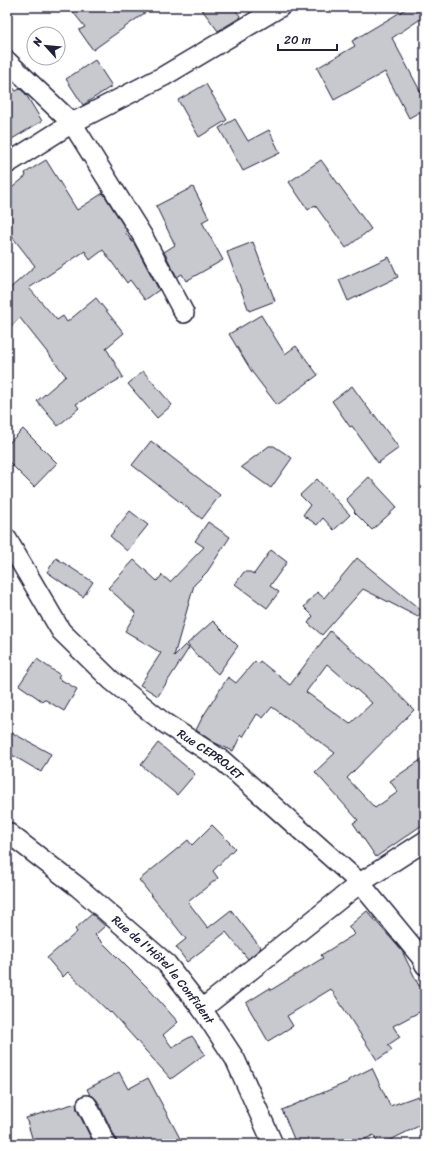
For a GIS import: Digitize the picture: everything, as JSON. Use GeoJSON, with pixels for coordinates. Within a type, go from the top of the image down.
{"type":"FeatureCollection","features":[{"type":"Feature","properties":{"kind":"street"},"geometry":{"type":"LineString","coordinates":[[7,164],[72,123],[164,76],[280,7]]}},
{"type":"Feature","properties":{"kind":"street"},"geometry":{"type":"LineString","coordinates":[[7,61],[72,123],[142,235],[184,313]]}},
{"type":"Feature","properties":{"kind":"street","name":"Rue CEPROJET"},"geometry":{"type":"LineString","coordinates":[[7,539],[61,631],[111,680],[163,722],[223,761],[360,883],[421,957],[425,965]]}},
{"type":"Feature","properties":{"kind":"street","name":"Rue de l'Hôtel le Confident"},"geometry":{"type":"LineString","coordinates":[[7,832],[78,888],[167,964],[202,1009],[235,1059],[274,1144]]}},
{"type":"Feature","properties":{"kind":"street"},"geometry":{"type":"LineString","coordinates":[[202,1009],[360,883],[425,841]]}},
{"type":"Feature","properties":{"kind":"street"},"geometry":{"type":"LineString","coordinates":[[87,1105],[106,1144]]}},
{"type":"Feature","properties":{"kind":"building"},"geometry":{"type":"Polygon","coordinates":[[[69,7],[153,7],[93,50],[79,30],[85,27],[69,7]]]}},
{"type":"Feature","properties":{"kind":"building"},"geometry":{"type":"Polygon","coordinates":[[[200,7],[233,7],[241,17],[218,31],[200,7]]]}},
{"type":"Feature","properties":{"kind":"building"},"geometry":{"type":"Polygon","coordinates":[[[409,7],[425,7],[425,16],[392,38],[425,100],[425,109],[409,118],[385,72],[334,100],[317,68],[355,46],[352,41],[409,7]]]}},
{"type":"Feature","properties":{"kind":"building"},"geometry":{"type":"Polygon","coordinates":[[[95,60],[112,86],[83,105],[66,79],[95,60]]]}},
{"type":"Feature","properties":{"kind":"building"},"geometry":{"type":"Polygon","coordinates":[[[7,80],[16,91],[20,89],[25,93],[42,121],[7,142],[7,80]]]}},
{"type":"Feature","properties":{"kind":"building"},"geometry":{"type":"Polygon","coordinates":[[[206,84],[227,120],[199,137],[178,100],[206,84]]]}},
{"type":"Feature","properties":{"kind":"building"},"geometry":{"type":"Polygon","coordinates":[[[235,119],[248,141],[269,130],[280,153],[243,171],[219,128],[235,119]]]}},
{"type":"Feature","properties":{"kind":"building"},"geometry":{"type":"Polygon","coordinates":[[[46,160],[77,210],[103,193],[127,231],[125,232],[135,245],[159,290],[145,300],[130,280],[127,283],[103,250],[90,260],[85,251],[29,288],[57,320],[63,316],[67,322],[96,298],[124,333],[106,348],[123,377],[76,404],[79,408],[58,426],[37,401],[66,376],[20,318],[7,330],[7,291],[35,266],[7,230],[7,192],[26,176],[25,173],[46,160]]]}},
{"type":"Feature","properties":{"kind":"building"},"geometry":{"type":"Polygon","coordinates":[[[321,160],[371,229],[346,248],[315,205],[308,210],[289,182],[321,160]]]}},
{"type":"Feature","properties":{"kind":"building"},"geometry":{"type":"Polygon","coordinates":[[[193,187],[209,218],[202,222],[223,260],[186,281],[182,274],[177,277],[164,252],[175,245],[156,206],[193,187]]]}},
{"type":"Feature","properties":{"kind":"building"},"geometry":{"type":"Polygon","coordinates":[[[253,242],[275,301],[249,311],[227,252],[253,242]]]}},
{"type":"Feature","properties":{"kind":"building"},"geometry":{"type":"Polygon","coordinates":[[[389,257],[398,277],[348,301],[339,280],[389,257]]]}},
{"type":"Feature","properties":{"kind":"building"},"geometry":{"type":"Polygon","coordinates":[[[261,315],[285,354],[296,346],[318,375],[277,405],[252,372],[229,334],[261,315]]]}},
{"type":"Feature","properties":{"kind":"building"},"geometry":{"type":"Polygon","coordinates":[[[143,371],[172,405],[157,418],[128,384],[143,371]]]}},
{"type":"Feature","properties":{"kind":"building"},"geometry":{"type":"Polygon","coordinates":[[[352,386],[399,448],[378,463],[332,401],[352,386]]]}},
{"type":"Feature","properties":{"kind":"building"},"geometry":{"type":"Polygon","coordinates":[[[23,429],[57,463],[34,487],[7,460],[7,445],[23,429]]]}},
{"type":"Feature","properties":{"kind":"building"},"geometry":{"type":"Polygon","coordinates":[[[151,441],[220,495],[202,519],[132,465],[151,441]]]}},
{"type":"Feature","properties":{"kind":"building"},"geometry":{"type":"Polygon","coordinates":[[[269,446],[274,446],[292,458],[271,488],[241,467],[269,446]]]}},
{"type":"Feature","properties":{"kind":"building"},"geometry":{"type":"Polygon","coordinates":[[[369,477],[397,507],[372,530],[354,512],[355,511],[346,499],[369,477]]]}},
{"type":"Feature","properties":{"kind":"building"},"geometry":{"type":"Polygon","coordinates":[[[317,479],[350,515],[334,530],[323,518],[317,525],[303,515],[310,505],[300,495],[317,479]]]}},
{"type":"Feature","properties":{"kind":"building"},"geometry":{"type":"Polygon","coordinates":[[[130,511],[148,525],[127,551],[110,536],[130,511]]]}},
{"type":"Feature","properties":{"kind":"building"},"geometry":{"type":"Polygon","coordinates":[[[208,522],[230,537],[207,572],[194,585],[174,656],[185,645],[189,648],[158,696],[140,685],[161,653],[125,631],[136,613],[108,588],[134,560],[157,581],[162,575],[170,582],[204,547],[195,541],[208,522]]]}},
{"type":"Feature","properties":{"kind":"building"},"geometry":{"type":"Polygon","coordinates":[[[271,550],[287,562],[270,586],[279,592],[267,608],[235,584],[244,572],[254,574],[271,550]]]}},
{"type":"Feature","properties":{"kind":"building"},"geometry":{"type":"Polygon","coordinates":[[[56,558],[93,582],[83,597],[47,572],[56,558]]]}},
{"type":"Feature","properties":{"kind":"building"},"geometry":{"type":"Polygon","coordinates":[[[357,558],[422,611],[418,617],[363,589],[322,635],[308,623],[313,616],[304,607],[317,592],[324,598],[357,558]]]}},
{"type":"Feature","properties":{"kind":"building"},"geometry":{"type":"Polygon","coordinates":[[[213,621],[238,646],[218,674],[199,658],[187,644],[213,621]]]}},
{"type":"Feature","properties":{"kind":"building"},"geometry":{"type":"Polygon","coordinates":[[[330,631],[380,675],[414,710],[347,778],[375,808],[398,792],[390,781],[425,757],[425,823],[376,857],[353,823],[358,820],[315,772],[335,753],[272,707],[263,718],[257,714],[243,737],[241,735],[233,751],[213,742],[196,730],[228,677],[236,683],[255,661],[258,664],[260,661],[290,685],[330,631]],[[327,664],[306,692],[350,724],[372,703],[327,664]]]}},
{"type":"Feature","properties":{"kind":"building"},"geometry":{"type":"Polygon","coordinates":[[[37,659],[60,675],[58,678],[77,689],[64,711],[44,699],[42,701],[19,685],[37,659]]]}},
{"type":"Feature","properties":{"kind":"building"},"geometry":{"type":"Polygon","coordinates":[[[7,730],[51,754],[41,772],[7,752],[7,730]]]}},
{"type":"Feature","properties":{"kind":"building"},"geometry":{"type":"Polygon","coordinates":[[[158,743],[195,774],[177,795],[141,765],[158,743]]]}},
{"type":"Feature","properties":{"kind":"building"},"geometry":{"type":"Polygon","coordinates":[[[212,825],[235,848],[213,871],[218,878],[188,902],[208,928],[231,910],[261,948],[248,959],[226,932],[187,962],[176,947],[186,939],[139,880],[188,840],[192,845],[212,825]]]}},
{"type":"Feature","properties":{"kind":"building"},"geometry":{"type":"Polygon","coordinates":[[[367,911],[402,951],[419,986],[425,983],[425,1009],[393,1026],[400,1037],[388,1045],[392,1050],[377,1060],[331,989],[287,1016],[293,1026],[268,1041],[246,1003],[270,988],[271,990],[323,958],[321,955],[355,934],[348,927],[367,911]]]}},
{"type":"Feature","properties":{"kind":"building"},"geometry":{"type":"Polygon","coordinates":[[[92,914],[105,926],[95,935],[147,987],[178,1022],[163,1035],[172,1047],[192,1036],[205,1054],[171,1079],[111,1012],[110,1013],[68,972],[63,977],[47,958],[77,932],[75,929],[92,914]]]}},
{"type":"Feature","properties":{"kind":"building"},"geometry":{"type":"Polygon","coordinates":[[[372,1068],[390,1106],[418,1096],[425,1116],[425,1123],[382,1144],[378,1144],[374,1135],[354,1144],[296,1144],[282,1110],[348,1082],[348,1080],[372,1068]]]}},
{"type":"Feature","properties":{"kind":"building"},"geometry":{"type":"Polygon","coordinates":[[[119,1072],[128,1089],[148,1078],[183,1144],[117,1144],[97,1100],[90,1095],[87,1089],[119,1072]]]}},
{"type":"Feature","properties":{"kind":"building"},"geometry":{"type":"Polygon","coordinates":[[[76,1103],[77,1110],[94,1144],[34,1144],[26,1118],[76,1103]]]}}]}
